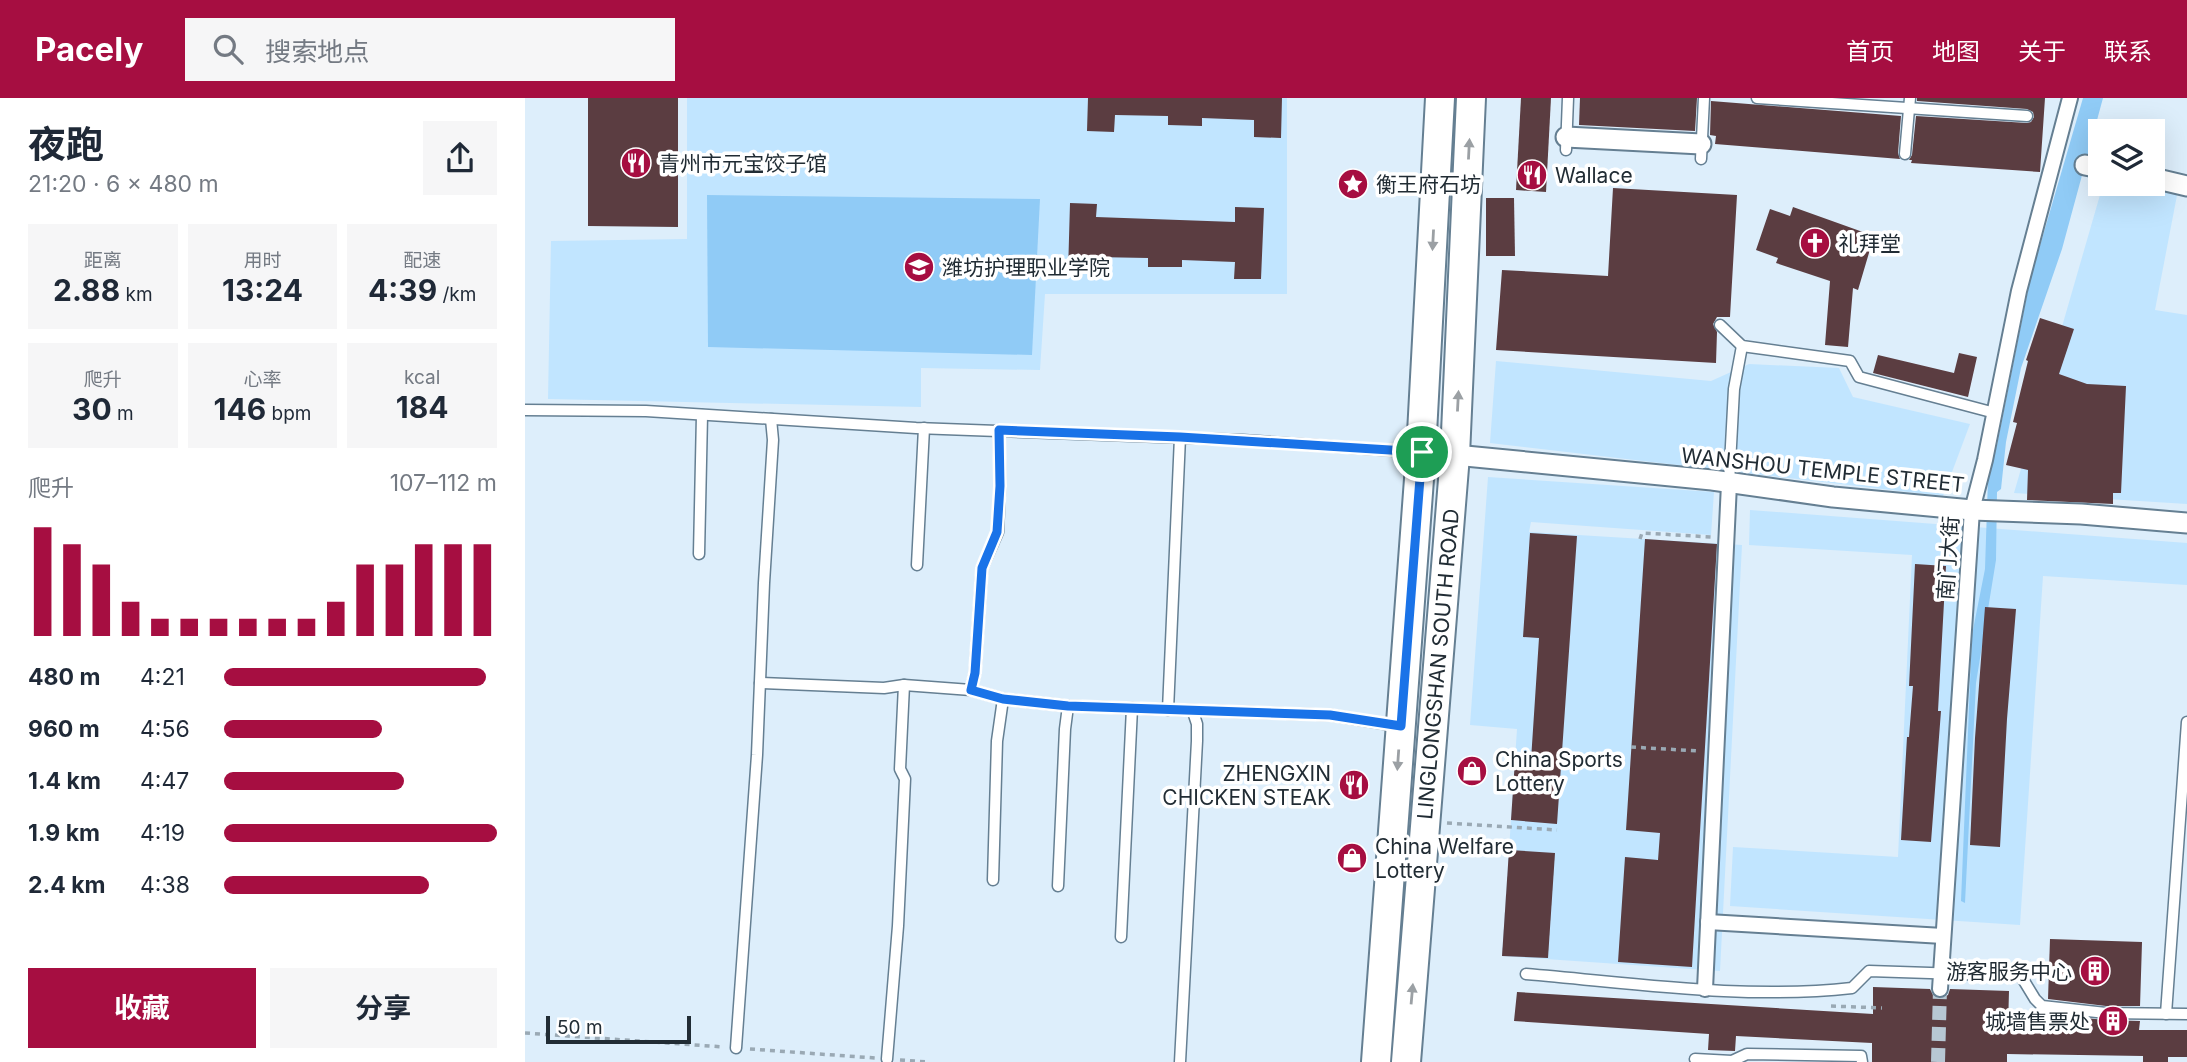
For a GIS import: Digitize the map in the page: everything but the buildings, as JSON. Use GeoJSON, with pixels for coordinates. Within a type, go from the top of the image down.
{"type":"FeatureCollection","features":[{"type":"Feature","properties":{"kind":"main road","name":"LINGLONGSHAN SOUTH ROAD"},"geometry":{"type":"LineString","coordinates":[[1376,1062],[1422,452],[1440,98]]}},
{"type":"Feature","properties":{"kind":"main road","name":"LINGLONGSHAN SOUTH ROAD"},"geometry":{"type":"LineString","coordinates":[[1406,1062],[1455,455],[1471,98]]}},
{"type":"Feature","properties":{"kind":"street","name":"南门大街"},"geometry":{"type":"LineString","coordinates":[[1940,989],[1972,510],[1995,413],[2019,291],[2070,98]]}},
{"type":"Feature","properties":{"kind":"street"},"geometry":{"type":"LineString","coordinates":[[1566,144],[1701,151]]}},
{"type":"Feature","properties":{"kind":"street"},"geometry":{"type":"LineString","coordinates":[[2165,181],[2187,186]]}},
{"type":"Feature","properties":{"kind":"street","name":"WANSHOU TEMPLE STREET"},"geometry":{"type":"LineString","coordinates":[[1455,455],[1554,463],[1833,497],[1972,510],[2081,514],[2187,523]]}},
{"type":"Feature","properties":{"kind":"street"},"geometry":{"type":"LineString","coordinates":[[1705,989],[1729,484]]}},
{"type":"Feature","properties":{"kind":"street"},"geometry":{"type":"LineString","coordinates":[[1708,922],[1943,936]]}},
{"type":"Feature","properties":{"kind":"lane"},"geometry":{"type":"LineString","coordinates":[[1566,144],[1568,98]]}},
{"type":"Feature","properties":{"kind":"lane"},"geometry":{"type":"LineString","coordinates":[[1701,151],[1704,98]]}},
{"type":"Feature","properties":{"kind":"lane"},"geometry":{"type":"LineString","coordinates":[[1757,98],[1910,103],[2027,116]]}},
{"type":"Feature","properties":{"kind":"lane"},"geometry":{"type":"LineString","coordinates":[[1905,154],[1910,103]]}},
{"type":"Feature","properties":{"kind":"lane"},"geometry":{"type":"LineString","coordinates":[[1720,325],[1742,346],[1850,361],[1859,377],[1995,413]]}},
{"type":"Feature","properties":{"kind":"lane"},"geometry":{"type":"LineString","coordinates":[[1729,484],[1734,389],[1742,346]]}},
{"type":"Feature","properties":{"kind":"lane"},"geometry":{"type":"LineString","coordinates":[[525,410],[646,411],[924,428],[1180,437],[1455,455]]}},
{"type":"Feature","properties":{"kind":"lane"},"geometry":{"type":"LineString","coordinates":[[699,554],[702,415]]}},
{"type":"Feature","properties":{"kind":"lane"},"geometry":{"type":"LineString","coordinates":[[736,1048],[747,920],[773,440],[771,419]]}},
{"type":"Feature","properties":{"kind":"lane"},"geometry":{"type":"LineString","coordinates":[[917,565],[924,428]]}},
{"type":"Feature","properties":{"kind":"lane"},"geometry":{"type":"LineString","coordinates":[[971,690],[975,673],[982,568],[997,532],[999,430]]}},
{"type":"Feature","properties":{"kind":"lane"},"geometry":{"type":"LineString","coordinates":[[1168,710],[1180,437]]}},
{"type":"Feature","properties":{"kind":"lane"},"geometry":{"type":"LineString","coordinates":[[760,683],[884,688],[904,685],[971,690],[1003,699],[1068,706],[1330,715],[1401,726]]}},
{"type":"Feature","properties":{"kind":"lane"},"geometry":{"type":"LineString","coordinates":[[887,1059],[898,926],[905,779],[900,769],[904,685]]}},
{"type":"Feature","properties":{"kind":"lane"},"geometry":{"type":"LineString","coordinates":[[993,880],[997,728],[1003,699]]}},
{"type":"Feature","properties":{"kind":"lane"},"geometry":{"type":"LineString","coordinates":[[1058,886],[1068,706]]}},
{"type":"Feature","properties":{"kind":"lane"},"geometry":{"type":"LineString","coordinates":[[1121,937],[1132,708]]}},
{"type":"Feature","properties":{"kind":"lane"},"geometry":{"type":"LineString","coordinates":[[1180,1062],[1197,741],[1197,724],[1193,712]]}},
{"type":"Feature","properties":{"kind":"lane"},"geometry":{"type":"LineString","coordinates":[[2166,1014],[2187,722]]}},
{"type":"Feature","properties":{"kind":"lane"},"geometry":{"type":"LineString","coordinates":[[1526,974],[1705,989],[1804,993],[1852,988],[1869,971],[2021,976],[2042,1006],[2106,1013],[2187,1014]]}},
{"type":"Feature","properties":{"kind":"lane"},"geometry":{"type":"LineString","coordinates":[[1695,1059],[1732,1062],[1747,1054],[1861,1056],[1861,1062]]}},
{"type":"Feature","properties":{"kind":"path"},"geometry":{"type":"LineString","coordinates":[[1640,539],[1642,533],[1727,538]]}},
{"type":"Feature","properties":{"kind":"path"},"geometry":{"type":"LineString","coordinates":[[1632,747],[1716,752]]}},
{"type":"Feature","properties":{"kind":"path"},"geometry":{"type":"LineString","coordinates":[[1426,821],[1557,830]]}},
{"type":"Feature","properties":{"kind":"path"},"geometry":{"type":"LineString","coordinates":[[1824,1005],[1882,1008]]}},
{"type":"Feature","properties":{"kind":"shaded area","name":"潍坊护理职业学院"},"geometry":{"type":"Polygon","coordinates":[[[687,98],[1287,98],[1287,294],[1045,294],[1040,370],[921,368],[921,407],[548,399],[551,241],[687,239],[687,98]]]}},
{"type":"Feature","properties":{"kind":"shaded area"},"geometry":{"type":"Polygon","coordinates":[[[2083,98],[2103,98],[2097,119],[2088,119],[2088,153],[2062,249],[2021,368],[2006,442],[2001,489],[1997,492],[1996,560],[1976,683],[1965,903],[1961,901],[1972,635],[1985,569],[1988,478],[2030,280],[2083,98]]]}},
{"type":"Feature","properties":{"kind":"shaded area"},"geometry":{"type":"Polygon","coordinates":[[[2165,190],[2178,190],[2155,310],[2187,315],[2187,504],[2014,493],[2100,196],[2165,196],[2165,190]]]}},
{"type":"Feature","properties":{"kind":"shaded area"},"geometry":{"type":"Polygon","coordinates":[[[707,195],[1040,199],[1032,355],[708,347],[707,195]]]}},
{"type":"Feature","properties":{"kind":"shaded area"},"geometry":{"type":"Polygon","coordinates":[[[1496,361],[1711,381],[1749,364],[1839,368],[1853,397],[1970,424],[1943,496],[1490,443],[1496,361]]]}},
{"type":"Feature","properties":{"kind":"shaded area"},"geometry":{"type":"Polygon","coordinates":[[[1488,477],[1714,492],[1711,535],[1531,522],[1529,532],[1742,545],[1720,971],[1502,956],[1517,729],[1470,725],[1488,477]]]}},
{"type":"Feature","properties":{"kind":"shaded area"},"geometry":{"type":"Polygon","coordinates":[[[1750,510],[2187,543],[2187,585],[2043,576],[2020,925],[1730,906],[1733,847],[1898,857],[1912,555],[1749,545],[1750,510]]]}},
{"type":"Feature","properties":{"kind":"tunnel"},"geometry":{"type":"LineString","coordinates":[[1938,1062],[1940,989]]}},
{"type":"Feature","properties":{"kind":"place","name":"青州市元宝饺子馆"},"geometry":{"type":"Point","coordinates":[636,163]}},
{"type":"Feature","properties":{"kind":"place","name":"Wallace"},"geometry":{"type":"Point","coordinates":[1532,175]}},
{"type":"Feature","properties":{"kind":"place","name":"衡王府石坊"},"geometry":{"type":"Point","coordinates":[1353,184]}},
{"type":"Feature","properties":{"kind":"place","name":"礼拜堂"},"geometry":{"type":"Point","coordinates":[1815,243]}},
{"type":"Feature","properties":{"kind":"place","name":"潍坊护理职业学院"},"geometry":{"type":"Point","coordinates":[919,267]}},
{"type":"Feature","properties":{"kind":"place","name":"China Sports Lottery"},"geometry":{"type":"Point","coordinates":[1472,771]}},
{"type":"Feature","properties":{"kind":"place","name":"ZHENGXIN CHICKEN STEAK"},"geometry":{"type":"Point","coordinates":[1354,785]}},
{"type":"Feature","properties":{"kind":"place","name":"China Welfare Lottery"},"geometry":{"type":"Point","coordinates":[1352,858]}},
{"type":"Feature","properties":{"kind":"place","name":"游客服务中心"},"geometry":{"type":"Point","coordinates":[2095,971]}},
{"type":"Feature","properties":{"kind":"place","name":"城墙售票处"},"geometry":{"type":"Point","coordinates":[2113,1021]}},
{"type":"Feature","properties":{"kind":"route"},"geometry":{"type":"LineString","coordinates":[[999,430],[1180,437],[1422,452],[1401,726],[1330,715],[1068,706],[1003,699],[971,690],[975,673],[982,568],[997,532],[999,430]]}}]}
